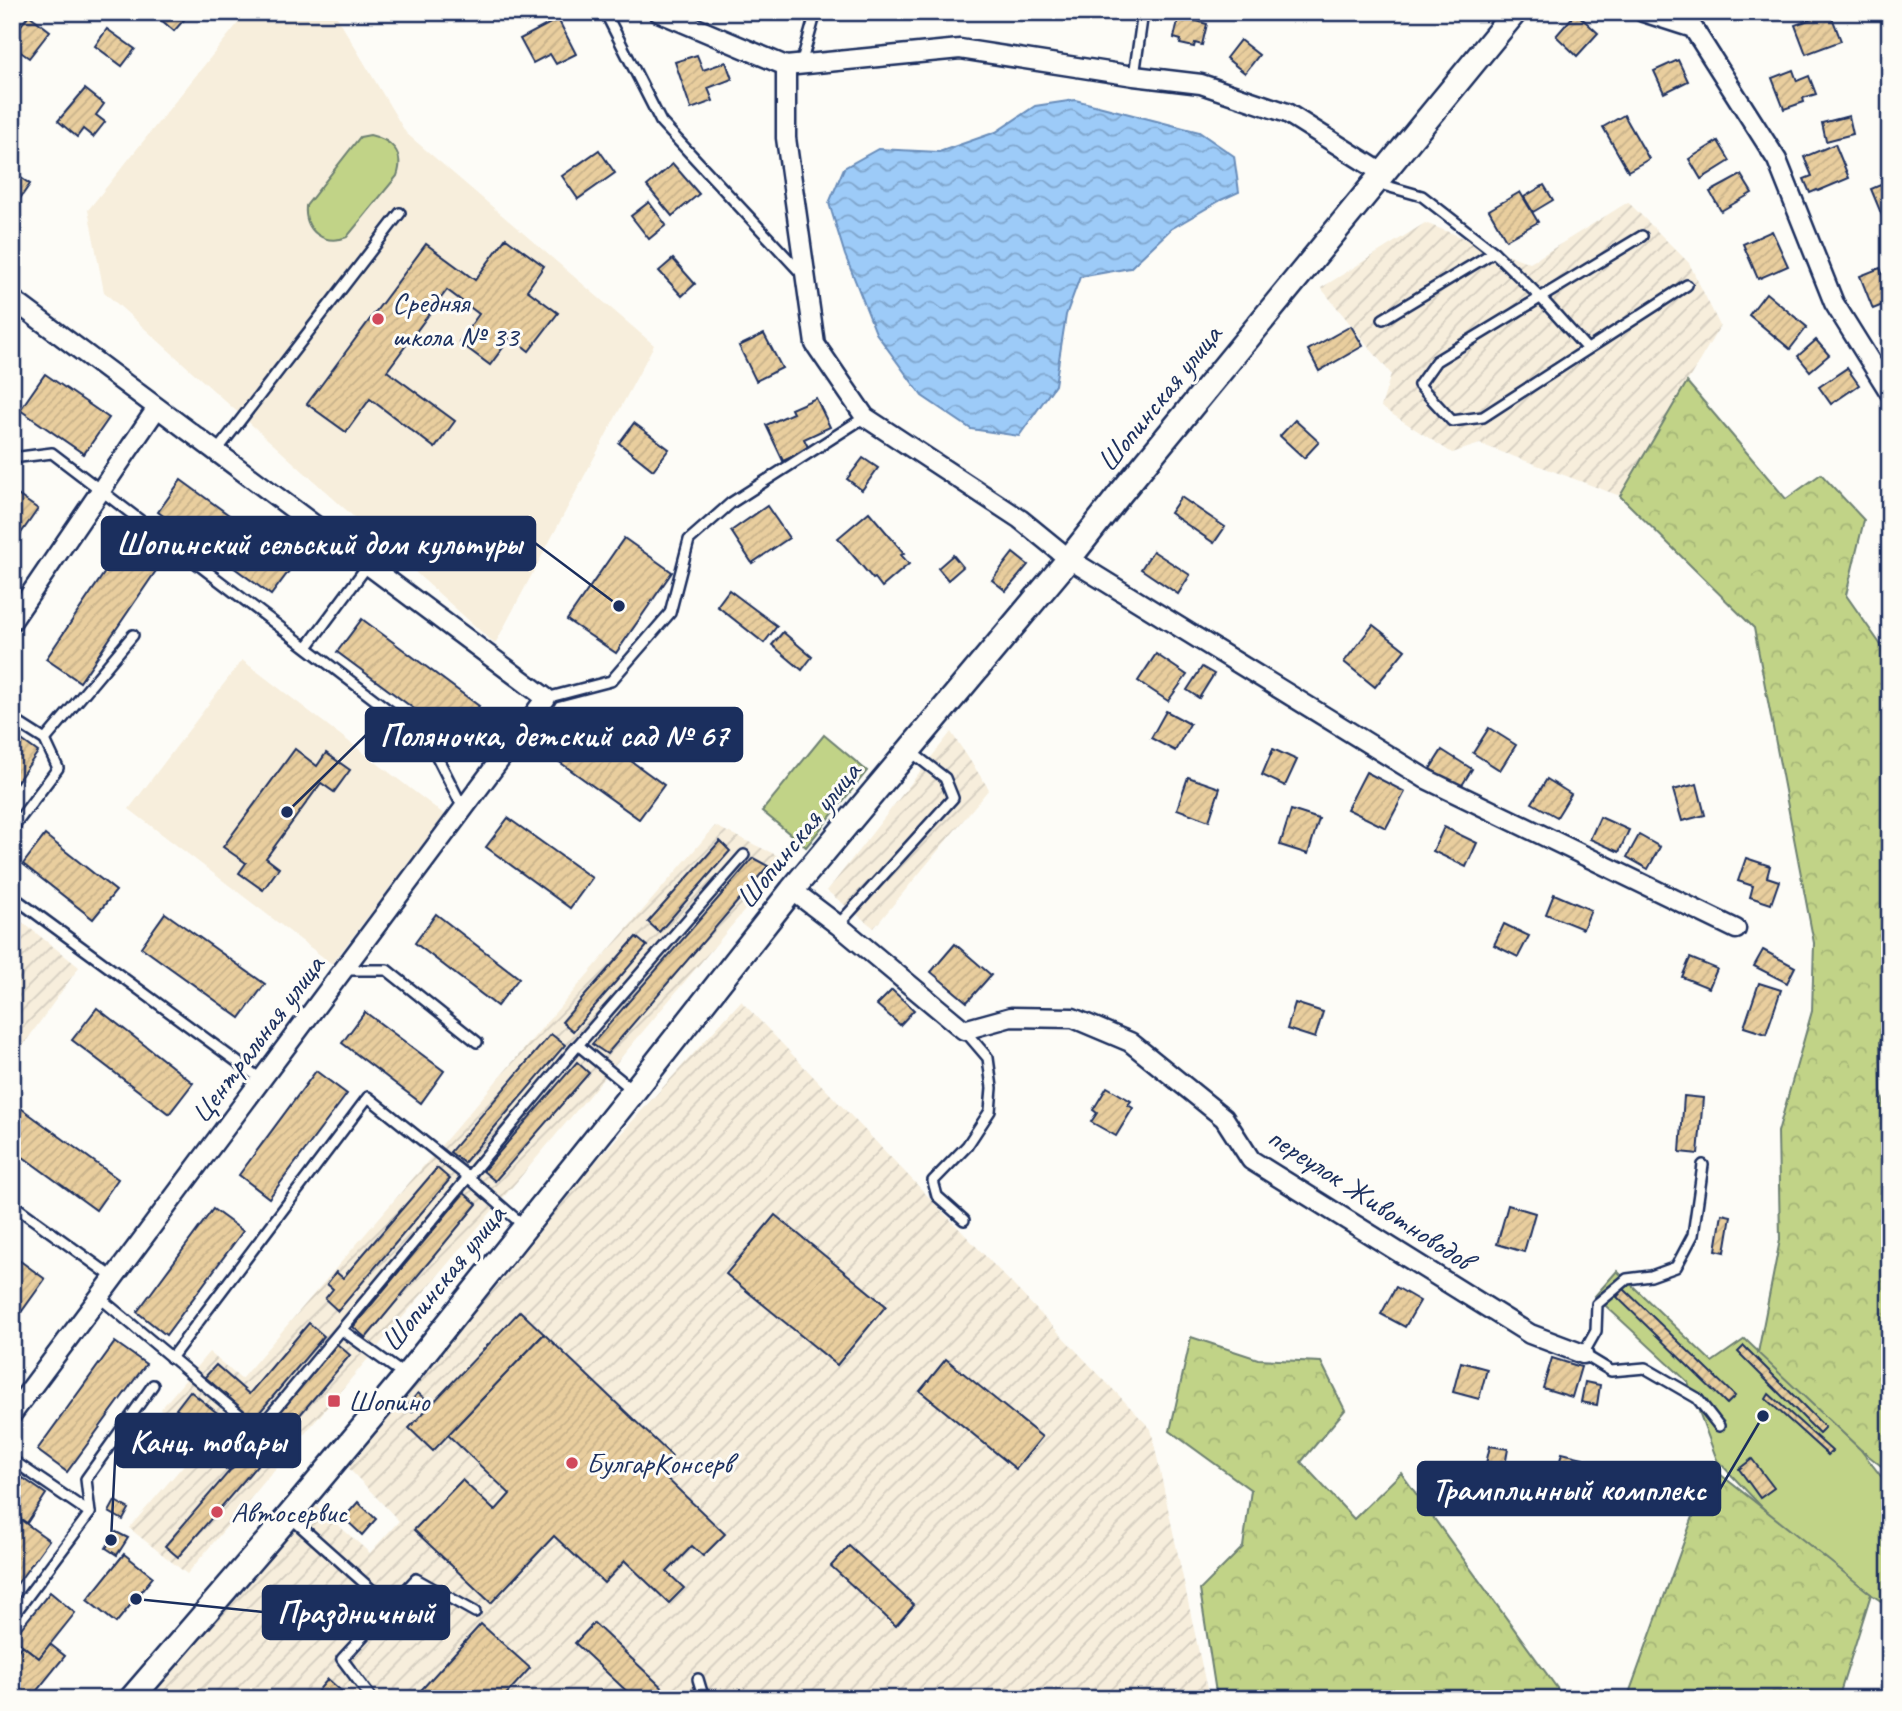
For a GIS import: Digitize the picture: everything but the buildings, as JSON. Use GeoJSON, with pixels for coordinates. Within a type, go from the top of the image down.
{"type":"FeatureCollection","features":[{"type":"Feature","properties":{"kind":"street"},"geometry":{"type":"LineString","coordinates":[[658,12],[793,65],[960,49],[1134,76],[1201,83],[1287,113],[1380,178]]}},
{"type":"Feature","properties":{"kind":"street","name":"Шопинская улица"},"geometry":{"type":"LineString","coordinates":[[131,1699],[289,1516],[405,1376],[792,890],[1069,559],[1515,12]]}},
{"type":"Feature","properties":{"kind":"street"},"geometry":{"type":"LineString","coordinates":[[1643,12],[1693,28],[1777,160],[1834,303],[1890,393]]}},
{"type":"Feature","properties":{"kind":"street"},"geometry":{"type":"LineString","coordinates":[[793,65],[786,138],[816,344],[865,417],[1020,519],[1069,559],[1426,779],[1736,929]]}},
{"type":"Feature","properties":{"kind":"street"},"geometry":{"type":"LineString","coordinates":[[12,299],[546,698]]}},
{"type":"Feature","properties":{"kind":"street"},"geometry":{"type":"LineString","coordinates":[[12,621],[157,408]]}},
{"type":"Feature","properties":{"kind":"street","name":"Центральная улица"},"geometry":{"type":"LineString","coordinates":[[12,1414],[546,698]]}},
{"type":"Feature","properties":{"kind":"street"},"geometry":{"type":"LineString","coordinates":[[792,890],[964,1030]]}},
{"type":"Feature","properties":{"kind":"street","name":"переулок Животноводов"},"geometry":{"type":"LineString","coordinates":[[964,1030],[1011,1017],[1073,1018],[1130,1042],[1224,1118],[1251,1160],[1530,1334],[1583,1354]]}},
{"type":"Feature","properties":{"kind":"lane"},"geometry":{"type":"LineString","coordinates":[[605,12],[661,122],[806,279]]}},
{"type":"Feature","properties":{"kind":"lane"},"geometry":{"type":"LineString","coordinates":[[793,65],[816,12]]}},
{"type":"Feature","properties":{"kind":"lane"},"geometry":{"type":"LineString","coordinates":[[1134,76],[1143,12]]}},
{"type":"Feature","properties":{"kind":"lane"},"geometry":{"type":"LineString","coordinates":[[1380,178],[1422,196],[1494,252],[1587,349]]}},
{"type":"Feature","properties":{"kind":"lane"},"geometry":{"type":"LineString","coordinates":[[216,452],[400,213]]}},
{"type":"Feature","properties":{"kind":"lane"},"geometry":{"type":"LineString","coordinates":[[1642,236],[1436,361],[1419,386],[1452,421],[1483,417],[1687,285]]}},
{"type":"Feature","properties":{"kind":"lane"},"geometry":{"type":"LineString","coordinates":[[1383,319],[1494,252]]}},
{"type":"Feature","properties":{"kind":"lane"},"geometry":{"type":"LineString","coordinates":[[546,698],[611,681],[670,613],[689,540],[731,503],[865,417]]}},
{"type":"Feature","properties":{"kind":"lane"},"geometry":{"type":"LineString","coordinates":[[12,458],[52,453],[429,741],[464,809]]}},
{"type":"Feature","properties":{"kind":"lane"},"geometry":{"type":"LineString","coordinates":[[307,647],[368,565]]}},
{"type":"Feature","properties":{"kind":"lane"},"geometry":{"type":"LineString","coordinates":[[46,740],[133,635]]}},
{"type":"Feature","properties":{"kind":"lane"},"geometry":{"type":"LineString","coordinates":[[12,719],[46,740],[58,768],[12,829]]}},
{"type":"Feature","properties":{"kind":"lane"},"geometry":{"type":"LineString","coordinates":[[838,925],[953,798],[945,778],[908,750]]}},
{"type":"Feature","properties":{"kind":"lane"},"geometry":{"type":"LineString","coordinates":[[229,1464],[578,1045],[744,855]]}},
{"type":"Feature","properties":{"kind":"lane"},"geometry":{"type":"LineString","coordinates":[[12,896],[262,1080]]}},
{"type":"Feature","properties":{"kind":"lane"},"geometry":{"type":"LineString","coordinates":[[344,970],[387,970],[477,1042]]}},
{"type":"Feature","properties":{"kind":"lane"},"geometry":{"type":"LineString","coordinates":[[964,1030],[988,1058],[992,1088],[990,1111],[967,1146],[933,1181],[937,1196],[964,1220]]}},
{"type":"Feature","properties":{"kind":"lane"},"geometry":{"type":"LineString","coordinates":[[578,1045],[634,1091]]}},
{"type":"Feature","properties":{"kind":"lane"},"geometry":{"type":"LineString","coordinates":[[171,1359],[368,1097],[468,1177],[524,1227]]}},
{"type":"Feature","properties":{"kind":"lane"},"geometry":{"type":"LineString","coordinates":[[1703,1165],[1693,1235],[1676,1267],[1651,1276],[1627,1279],[1597,1304],[1596,1331],[1583,1354],[1611,1371],[1644,1368],[1697,1398],[1719,1426]]}},
{"type":"Feature","properties":{"kind":"lane"},"geometry":{"type":"LineString","coordinates":[[12,1204],[114,1278]]}},
{"type":"Feature","properties":{"kind":"lane"},"geometry":{"type":"LineString","coordinates":[[99,1297],[258,1430]]}},
{"type":"Feature","properties":{"kind":"lane"},"geometry":{"type":"LineString","coordinates":[[342,1331],[405,1376]]}},
{"type":"Feature","properties":{"kind":"lane"},"geometry":{"type":"LineString","coordinates":[[12,1617],[90,1513],[86,1479],[153,1385]]}},
{"type":"Feature","properties":{"kind":"lane"},"geometry":{"type":"LineString","coordinates":[[12,1460],[90,1513]]}},
{"type":"Feature","properties":{"kind":"lane"},"geometry":{"type":"LineString","coordinates":[[289,1516],[390,1606]]}},
{"type":"Feature","properties":{"kind":"lane"},"geometry":{"type":"LineString","coordinates":[[372,1699],[342,1659],[416,1579],[475,1612]]}},
{"type":"Feature","properties":{"kind":"lane"},"geometry":{"type":"LineString","coordinates":[[698,1679],[704,1699]]}},
{"type":"Feature","properties":{"kind":"shaded area","name":"Средняя школа № 33"},"geometry":{"type":"Polygon","coordinates":[[[247,12],[334,12],[406,133],[654,345],[495,644],[104,292],[88,210],[247,12]]]}},
{"type":"Feature","properties":{"kind":"shaded area"},"geometry":{"type":"Polygon","coordinates":[[[1628,202],[1689,263],[1720,326],[1620,496],[1480,444],[1452,453],[1381,407],[1391,374],[1321,288],[1425,223],[1530,263],[1628,202]]]}},
{"type":"Feature","properties":{"kind":"shaded area"},"geometry":{"type":"Polygon","coordinates":[[[242,660],[445,815],[332,964],[129,809],[242,660]]]}},
{"type":"Feature","properties":{"kind":"shaded area"},"geometry":{"type":"Polygon","coordinates":[[[951,732],[989,789],[874,928],[827,891],[951,732]]]}},
{"type":"Feature","properties":{"kind":"shaded area"},"geometry":{"type":"Polygon","coordinates":[[[715,826],[787,860],[187,1574],[129,1528],[201,1445],[160,1410],[209,1352],[241,1379],[715,826]]]}},
{"type":"Feature","properties":{"kind":"shaded area"},"geometry":{"type":"Polygon","coordinates":[[[12,914],[79,967],[12,1061],[12,914]]]}},
{"type":"Feature","properties":{"kind":"shaded area"},"geometry":{"type":"Polygon","coordinates":[[[741,1001],[1151,1429],[1209,1699],[134,1699],[300,1492],[370,1553],[399,1521],[333,1452],[741,1001]]]}},
{"type":"Feature","properties":{"kind":"green space"},"geometry":{"type":"Polygon","coordinates":[[[370,135],[385,140],[395,149],[399,161],[397,176],[347,237],[323,238],[308,223],[306,206],[360,137],[370,135]]]}},
{"type":"Feature","properties":{"kind":"green space"},"geometry":{"type":"Polygon","coordinates":[[[1687,382],[1786,499],[1821,474],[1864,520],[1846,595],[1890,658],[1890,1022],[1880,1041],[1881,1091],[1890,1133],[1890,1473],[1860,1449],[1758,1353],[1780,1240],[1778,1132],[1812,1011],[1814,943],[1754,628],[1620,496],[1687,382]]]}},
{"type":"Feature","properties":{"kind":"green space"},"geometry":{"type":"Polygon","coordinates":[[[824,735],[867,771],[806,847],[762,811],[824,735]]]}},
{"type":"Feature","properties":{"kind":"green space"},"geometry":{"type":"Polygon","coordinates":[[[1617,1271],[1712,1362],[1745,1339],[1860,1449],[1890,1488],[1890,1593],[1881,1601],[1800,1547],[1717,1460],[1688,1382],[1595,1296],[1617,1271]]]}},
{"type":"Feature","properties":{"kind":"green space"},"geometry":{"type":"Polygon","coordinates":[[[1191,1337],[1258,1359],[1321,1362],[1345,1410],[1301,1462],[1354,1519],[1401,1473],[1565,1699],[1217,1699],[1200,1590],[1243,1547],[1251,1490],[1170,1431],[1191,1337]]]}},
{"type":"Feature","properties":{"kind":"green space"},"geometry":{"type":"Polygon","coordinates":[[[1711,1467],[1871,1594],[1838,1699],[1627,1699],[1711,1467]]]}},
{"type":"Feature","properties":{"kind":"water"},"geometry":{"type":"Polygon","coordinates":[[[1075,100],[1199,132],[1234,156],[1239,192],[1171,229],[1130,268],[1080,277],[1066,315],[1055,385],[1019,436],[971,429],[922,396],[876,333],[845,255],[829,203],[844,168],[878,149],[939,152],[996,132],[1035,106],[1075,100]]]}},
{"type":"Feature","properties":{"kind":"place","name":"Средняя школа № 33"},"geometry":{"type":"Point","coordinates":[378,319]}},
{"type":"Feature","properties":{"kind":"place","name":"Шопинский сельский дом культуры"},"geometry":{"type":"Point","coordinates":[619,606]}},
{"type":"Feature","properties":{"kind":"place","name":"Поляночка, детский сад № 67"},"geometry":{"type":"Point","coordinates":[287,812]}},
{"type":"Feature","properties":{"kind":"place","name":"Шопино"},"geometry":{"type":"Point","coordinates":[334,1401]}},
{"type":"Feature","properties":{"kind":"place","name":"Трамплинный комплекс"},"geometry":{"type":"Point","coordinates":[1763,1416]}},
{"type":"Feature","properties":{"kind":"place","name":"БулгарКонсерв"},"geometry":{"type":"Point","coordinates":[572,1463]}},
{"type":"Feature","properties":{"kind":"place","name":"Автосервис"},"geometry":{"type":"Point","coordinates":[217,1512]}},
{"type":"Feature","properties":{"kind":"place","name":"Канц. товары"},"geometry":{"type":"Point","coordinates":[111,1540]}},
{"type":"Feature","properties":{"kind":"place","name":"Праздничный"},"geometry":{"type":"Point","coordinates":[136,1599]}}]}
